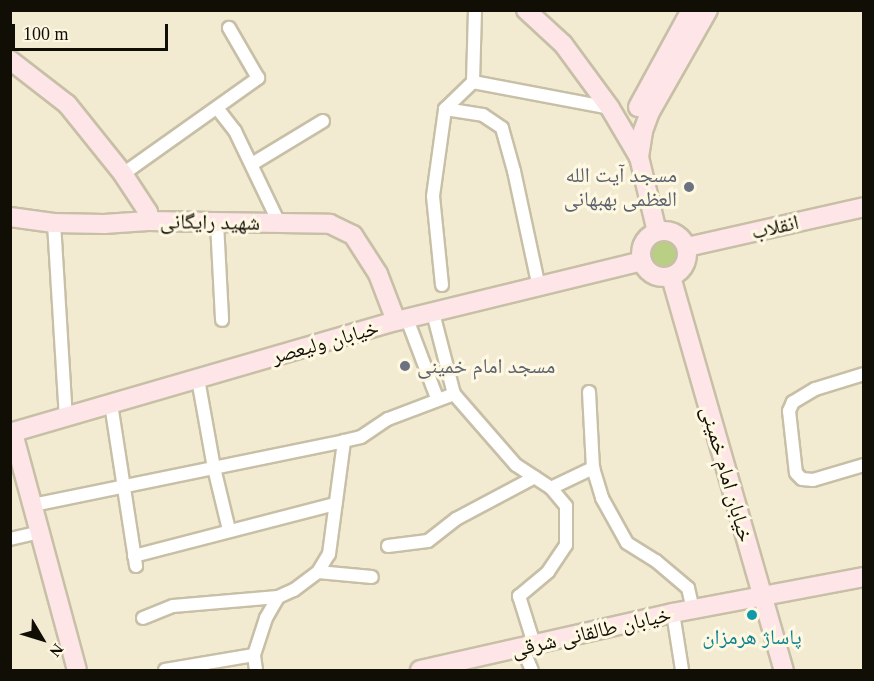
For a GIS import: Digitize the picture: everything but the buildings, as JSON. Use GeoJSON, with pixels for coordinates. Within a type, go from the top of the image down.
{"type":"FeatureCollection","features":[{"type":"Feature","properties":{"kind":"main road"},"geometry":{"type":"LineString","coordinates":[[526,10],[563,44],[610,108],[639,157],[657,232]]}},
{"type":"Feature","properties":{"kind":"main road"},"geometry":{"type":"LineString","coordinates":[[639,157],[644,110],[691,10]]}},
{"type":"Feature","properties":{"kind":"main road"},"geometry":{"type":"LineString","coordinates":[[644,110],[708,10]]}},
{"type":"Feature","properties":{"kind":"main road","name":"شهید رایگانی"},"geometry":{"type":"LineString","coordinates":[[10,60],[67,104],[123,174],[148,212],[148,221],[330,224],[353,235],[378,274],[401,320]]}},
{"type":"Feature","properties":{"kind":"main road"},"geometry":{"type":"LineString","coordinates":[[610,108],[644,110]]}},
{"type":"Feature","properties":{"kind":"main road","name":"انقلاب"},"geometry":{"type":"LineString","coordinates":[[687,247],[864,207]]}},
{"type":"Feature","properties":{"kind":"main road"},"geometry":{"type":"LineString","coordinates":[[10,217],[54,223],[104,224],[148,221]]}},
{"type":"Feature","properties":{"kind":"main road"},"geometry":{"type":"LineString","coordinates":[[657,232],[675,233],[687,247],[685,265],[671,277],[653,275],[642,261],[643,243],[657,232]]}},
{"type":"Feature","properties":{"kind":"main road","name":"خیابان ولیعصر"},"geometry":{"type":"LineString","coordinates":[[12,433],[401,320],[642,261]]}},
{"type":"Feature","properties":{"kind":"main road","name":"خیابان امام خمینی"},"geometry":{"type":"LineString","coordinates":[[671,277],[784,670]]}},
{"type":"Feature","properties":{"kind":"main road"},"geometry":{"type":"LineString","coordinates":[[12,433],[77,670]]}},
{"type":"Feature","properties":{"kind":"main road","name":"خیابان طالقانی شرقی"},"geometry":{"type":"LineString","coordinates":[[420,670],[673,613],[864,577]]}},
{"type":"Feature","properties":{"kind":"street"},"geometry":{"type":"LineString","coordinates":[[442,285],[433,196],[445,109],[473,82],[475,10]]}},
{"type":"Feature","properties":{"kind":"street"},"geometry":{"type":"LineString","coordinates":[[123,174],[258,78],[229,28]]}},
{"type":"Feature","properties":{"kind":"street"},"geometry":{"type":"LineString","coordinates":[[473,82],[610,108]]}},
{"type":"Feature","properties":{"kind":"street"},"geometry":{"type":"LineString","coordinates":[[217,108],[235,131],[279,223]]}},
{"type":"Feature","properties":{"kind":"street"},"geometry":{"type":"LineString","coordinates":[[445,109],[483,115],[502,128],[514,171],[539,288]]}},
{"type":"Feature","properties":{"kind":"street"},"geometry":{"type":"LineString","coordinates":[[252,164],[323,121]]}},
{"type":"Feature","properties":{"kind":"street"},"geometry":{"type":"LineString","coordinates":[[54,223],[66,418]]}},
{"type":"Feature","properties":{"kind":"street"},"geometry":{"type":"LineString","coordinates":[[217,223],[222,320]]}},
{"type":"Feature","properties":{"kind":"street"},"geometry":{"type":"LineString","coordinates":[[433,313],[453,394],[516,465],[551,488],[566,506],[566,545],[548,572],[519,596],[532,670]]}},
{"type":"Feature","properties":{"kind":"street"},"geometry":{"type":"LineString","coordinates":[[401,320],[418,350],[437,398]]}},
{"type":"Feature","properties":{"kind":"street"},"geometry":{"type":"LineString","coordinates":[[418,350],[439,342]]}},
{"type":"Feature","properties":{"kind":"street"},"geometry":{"type":"LineString","coordinates":[[864,374],[815,389],[794,402],[789,411],[796,473],[802,479],[813,480],[864,465]]}},
{"type":"Feature","properties":{"kind":"street"},"geometry":{"type":"LineString","coordinates":[[198,379],[214,468],[229,530]]}},
{"type":"Feature","properties":{"kind":"street"},"geometry":{"type":"LineString","coordinates":[[589,392],[593,468],[602,498],[627,543],[656,561],[688,588],[693,609]]}},
{"type":"Feature","properties":{"kind":"street"},"geometry":{"type":"LineString","coordinates":[[33,505],[361,437],[388,419],[437,398],[453,394]]}},
{"type":"Feature","properties":{"kind":"street"},"geometry":{"type":"LineString","coordinates":[[111,404],[135,561],[229,530],[335,504]]}},
{"type":"Feature","properties":{"kind":"street"},"geometry":{"type":"LineString","coordinates":[[143,618],[173,606],[278,597],[294,590],[318,572],[329,554],[344,441]]}},
{"type":"Feature","properties":{"kind":"street"},"geometry":{"type":"LineString","coordinates":[[551,488],[593,468]]}},
{"type":"Feature","properties":{"kind":"street"},"geometry":{"type":"LineString","coordinates":[[388,546],[428,541],[456,519],[535,477]]}},
{"type":"Feature","properties":{"kind":"street"},"geometry":{"type":"LineString","coordinates":[[10,539],[40,532]]}},
{"type":"Feature","properties":{"kind":"street"},"geometry":{"type":"LineString","coordinates":[[318,572],[372,578]]}},
{"type":"Feature","properties":{"kind":"street"},"geometry":{"type":"LineString","coordinates":[[256,670],[254,655],[266,618],[278,597]]}},
{"type":"Feature","properties":{"kind":"street"},"geometry":{"type":"LineString","coordinates":[[673,613],[682,670]]}},
{"type":"Feature","properties":{"kind":"street"},"geometry":{"type":"LineString","coordinates":[[165,670],[254,655]]}},
{"type":"Feature","properties":{"kind":"green space"},"geometry":{"type":"Polygon","coordinates":[[[664,234],[678,240],[684,254],[678,268],[664,274],[650,268],[644,254],[650,240],[664,234]]]}},
{"type":"Feature","properties":{"kind":"place","name":"مسجد آیت الله العظمی بهبهانی"},"geometry":{"type":"Point","coordinates":[689,187]}},
{"type":"Feature","properties":{"kind":"place","name":"مسجد امام خمینی"},"geometry":{"type":"Point","coordinates":[405,366]}},
{"type":"Feature","properties":{"kind":"place","name":"پاساژ هرمزان"},"geometry":{"type":"Point","coordinates":[752,615]}}]}
